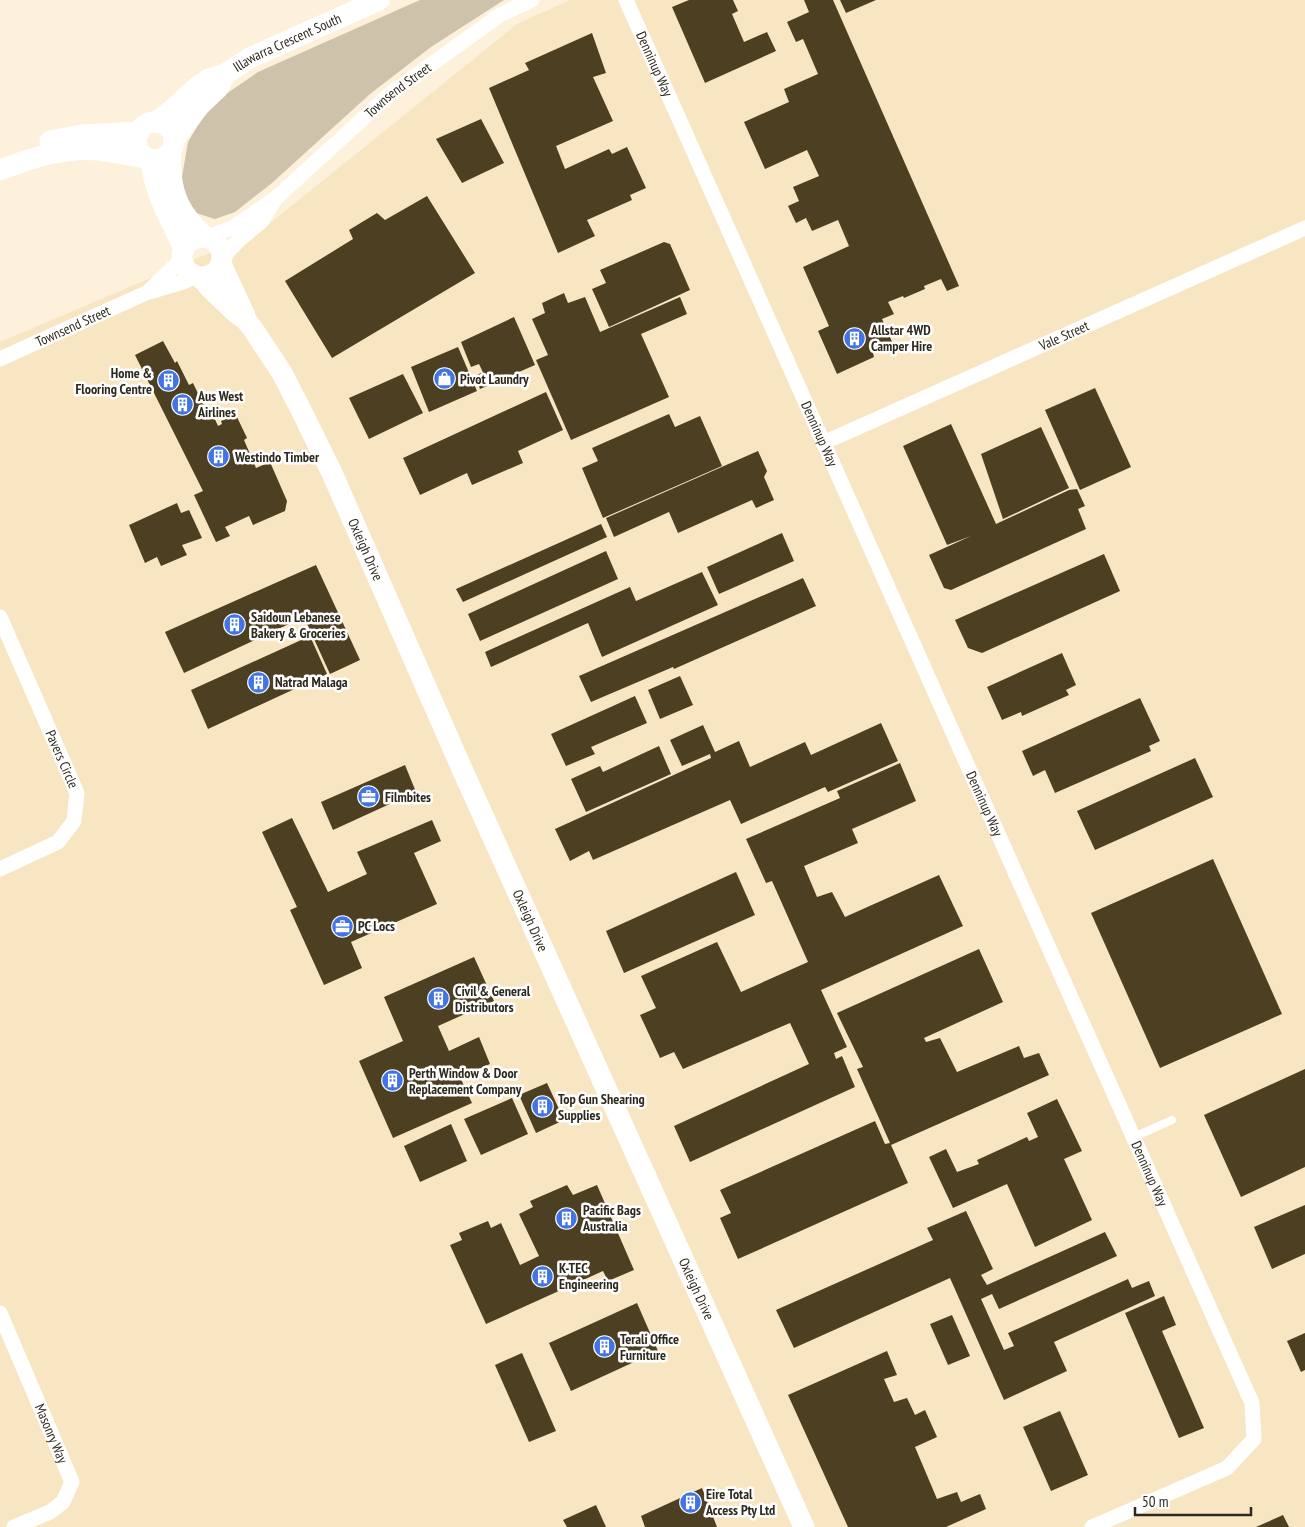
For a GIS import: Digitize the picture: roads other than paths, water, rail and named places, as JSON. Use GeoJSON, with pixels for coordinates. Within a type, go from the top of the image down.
{"type":"FeatureCollection","features":[{"type":"Feature","properties":{"kind":"street","name":"Illawarra Crescent South"},"geometry":{"type":"LineString","coordinates":[[147,127],[174,109],[196,88],[209,79],[225,74],[252,57],[379,0]]}},
{"type":"Feature","properties":{"kind":"street","name":"Townsend Street"},"geometry":{"type":"LineString","coordinates":[[205,238],[234,227],[276,198],[390,94],[500,15],[532,0]]}},
{"type":"Feature","properties":{"kind":"street","name":"Denninup Way"},"geometry":{"type":"LineString","coordinates":[[626,0],[1252,1403],[1254,1439],[1227,1468],[1092,1527]]}},
{"type":"Feature","properties":{"kind":"street","name":"Illawarra Crescent South"},"geometry":{"type":"LineString","coordinates":[[160,153],[200,105],[218,88],[225,74]]}},
{"type":"Feature","properties":{"kind":"street"},"geometry":{"type":"LineString","coordinates":[[0,157],[49,141],[82,135],[166,126],[170,129],[153,175],[162,206],[183,252],[185,267],[198,276],[213,274],[222,261],[220,247],[211,239],[192,240],[183,252]]}},
{"type":"Feature","properties":{"kind":"street"},"geometry":{"type":"LineString","coordinates":[[147,127],[136,143],[137,148],[160,153]]}},
{"type":"Feature","properties":{"kind":"street"},"geometry":{"type":"LineString","coordinates":[[0,170],[43,155],[75,150],[160,153]]}},
{"type":"Feature","properties":{"kind":"street"},"geometry":{"type":"LineString","coordinates":[[160,153],[178,202],[188,219],[205,238]]}},
{"type":"Feature","properties":{"kind":"street","name":"Townsend Street"},"geometry":{"type":"LineString","coordinates":[[222,261],[239,240],[262,221],[276,198]]}},
{"type":"Feature","properties":{"kind":"street","name":"Vale Street"},"geometry":{"type":"LineString","coordinates":[[823,443],[1305,228]]}},
{"type":"Feature","properties":{"kind":"street","name":"Townsend Street"},"geometry":{"type":"LineString","coordinates":[[146,293],[180,261],[183,252]]}},
{"type":"Feature","properties":{"kind":"street","name":"Oxleigh Drive"},"geometry":{"type":"LineString","coordinates":[[222,261],[245,319],[282,373],[332,473],[462,769],[804,1527]]}},
{"type":"Feature","properties":{"kind":"street","name":"Townsend Street"},"geometry":{"type":"LineString","coordinates":[[0,359],[146,293],[198,276]]}},
{"type":"Feature","properties":{"kind":"street","name":"Oxleigh Drive"},"geometry":{"type":"LineString","coordinates":[[198,276],[236,313],[245,319]]}},
{"type":"Feature","properties":{"kind":"street","name":"Pavers Circle"},"geometry":{"type":"LineString","coordinates":[[0,617],[77,793],[74,821],[58,842],[0,869]]}},
{"type":"Feature","properties":{"kind":"street","name":"Masonry Way"},"geometry":{"type":"LineString","coordinates":[[0,1313],[72,1482],[63,1502],[50,1512],[14,1527]]}},
{"type":"Feature","properties":{"kind":"lane"},"geometry":{"type":"LineString","coordinates":[[1134,1138],[1172,1120]]}},
{"type":"Feature","properties":{"kind":"place","name":"Allstar 4WD Camper Hire"},"geometry":{"type":"Point","coordinates":[855,338]}},
{"type":"Feature","properties":{"kind":"place","name":"Pivot Laundry"},"geometry":{"type":"Point","coordinates":[444,379]}},
{"type":"Feature","properties":{"kind":"place","name":"Home & Flooring Centre"},"geometry":{"type":"Point","coordinates":[168,381]}},
{"type":"Feature","properties":{"kind":"place","name":"Aus West Airlines"},"geometry":{"type":"Point","coordinates":[182,404]}},
{"type":"Feature","properties":{"kind":"place","name":"Westindo Timber"},"geometry":{"type":"Point","coordinates":[219,457]}},
{"type":"Feature","properties":{"kind":"place","name":"Saidoun Lebanese Bakery & Groceries"},"geometry":{"type":"Point","coordinates":[235,625]}},
{"type":"Feature","properties":{"kind":"place","name":"Natrad Malaga"},"geometry":{"type":"Point","coordinates":[259,682]}},
{"type":"Feature","properties":{"kind":"place","name":"Filmbites"},"geometry":{"type":"Point","coordinates":[369,797]}},
{"type":"Feature","properties":{"kind":"place","name":"PC Locs"},"geometry":{"type":"Point","coordinates":[342,926]}},
{"type":"Feature","properties":{"kind":"place","name":"Civil & General Distributors"},"geometry":{"type":"Point","coordinates":[439,999]}},
{"type":"Feature","properties":{"kind":"place","name":"Perth Window & Door Replacement Company"},"geometry":{"type":"Point","coordinates":[393,1081]}},
{"type":"Feature","properties":{"kind":"place","name":"Top Gun Shearing Supplies"},"geometry":{"type":"Point","coordinates":[542,1107]}},
{"type":"Feature","properties":{"kind":"place","name":"Pacific Bags Australia"},"geometry":{"type":"Point","coordinates":[567,1218]}},
{"type":"Feature","properties":{"kind":"place","name":"K-TEC Engineering"},"geometry":{"type":"Point","coordinates":[543,1276]}},
{"type":"Feature","properties":{"kind":"place","name":"Terali Office Furniture"},"geometry":{"type":"Point","coordinates":[604,1347]}},
{"type":"Feature","properties":{"kind":"place","name":"Eire Total Access Pty Ltd"},"geometry":{"type":"Point","coordinates":[690,1502]}}]}
